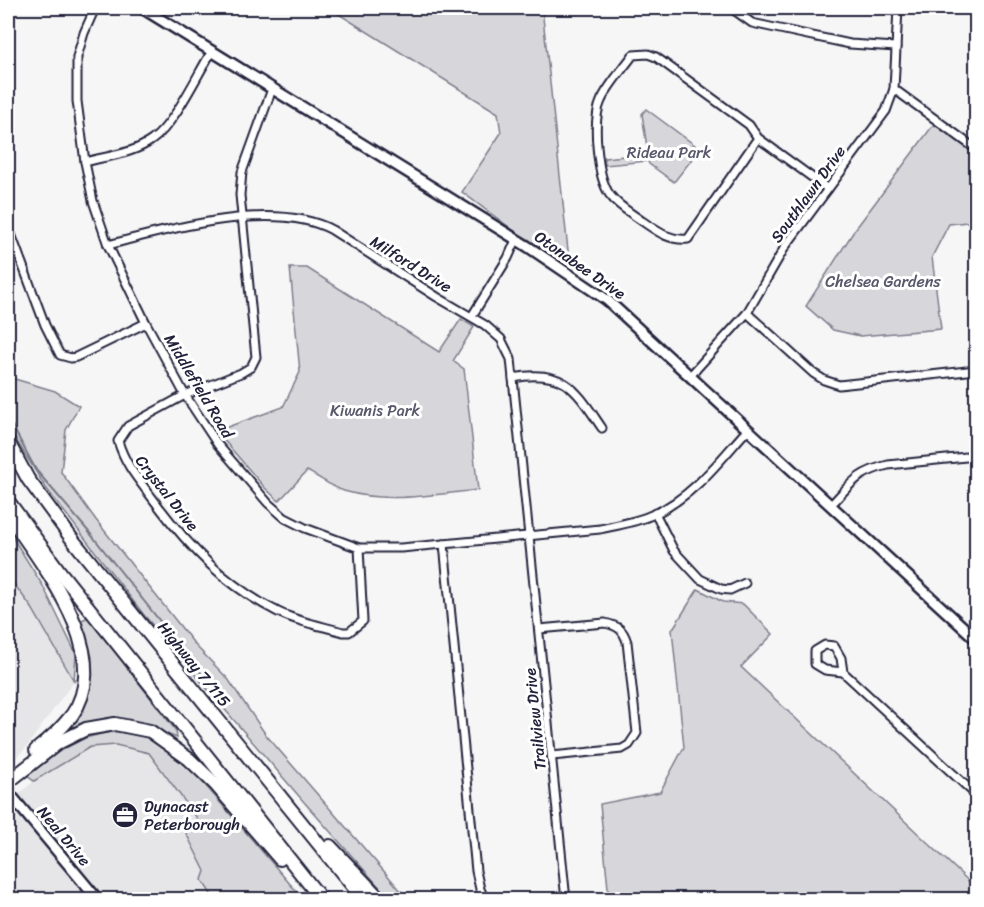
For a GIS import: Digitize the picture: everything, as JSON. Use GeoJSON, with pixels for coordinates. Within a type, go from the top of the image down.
{"type":"FeatureCollection","features":[{"type":"Feature","properties":{"kind":"highway","name":"Highway 7/115"},"geometry":{"type":"LineString","coordinates":[[8,442],[28,479],[72,539],[364,900]]}},
{"type":"Feature","properties":{"kind":"highway"},"geometry":{"type":"LineString","coordinates":[[8,501],[60,572],[320,896]]}},
{"type":"Feature","properties":{"kind":"highway"},"geometry":{"type":"LineString","coordinates":[[8,514],[53,581],[82,644],[86,664],[80,699],[73,714],[46,742],[8,773]]}},
{"type":"Feature","properties":{"kind":"highway"},"geometry":{"type":"LineString","coordinates":[[8,782],[58,743],[86,729],[116,724],[150,730],[189,759],[216,785],[300,880],[320,896]]}},
{"type":"Feature","properties":{"kind":"highway"},"geometry":{"type":"LineString","coordinates":[[243,750],[272,777],[318,833],[381,900]]}},
{"type":"Feature","properties":{"kind":"street","name":"Middlefield Road"},"geometry":{"type":"LineString","coordinates":[[96,8],[84,33],[77,57],[77,101],[93,201],[108,245],[146,323],[186,395],[218,445],[268,503],[285,518],[359,548],[401,548],[608,527],[655,513],[702,480],[748,429]]}},
{"type":"Feature","properties":{"kind":"street","name":"Otonabee Drive"},"geometry":{"type":"LineString","coordinates":[[142,8],[516,240],[607,300],[976,639]]}},
{"type":"Feature","properties":{"kind":"street"},"geometry":{"type":"LineString","coordinates":[[731,8],[752,23],[850,44],[896,47]]}},
{"type":"Feature","properties":{"kind":"street","name":"Southlawn Drive"},"geometry":{"type":"LineString","coordinates":[[690,376],[747,313],[785,247],[886,111],[894,89],[898,8]]}},
{"type":"Feature","properties":{"kind":"street"},"geometry":{"type":"LineString","coordinates":[[85,162],[122,153],[152,141],[172,117],[212,51]]}},
{"type":"Feature","properties":{"kind":"street"},"geometry":{"type":"LineString","coordinates":[[758,138],[688,239],[678,240],[665,236],[626,210],[610,195],[602,181],[596,120],[601,101],[633,55],[648,54],[656,57],[749,125],[758,138],[828,189]]}},
{"type":"Feature","properties":{"kind":"street","name":"Crystal Drive"},"geometry":{"type":"LineString","coordinates":[[272,89],[242,172],[240,195],[256,357],[250,367],[241,373],[186,395],[128,426],[118,441],[123,460],[175,528],[216,572],[278,612],[343,632],[349,632],[363,621],[359,548]]}},
{"type":"Feature","properties":{"kind":"street"},"geometry":{"type":"LineString","coordinates":[[894,89],[976,149]]}},
{"type":"Feature","properties":{"kind":"street","name":"Milford Drive"},"geometry":{"type":"LineString","coordinates":[[108,245],[156,231],[243,217],[304,218],[318,222],[437,297],[472,316],[501,339],[511,359],[528,535]]}},
{"type":"Feature","properties":{"kind":"street"},"geometry":{"type":"LineString","coordinates":[[8,226],[45,325],[60,355],[76,357],[146,323]]}},
{"type":"Feature","properties":{"kind":"street"},"geometry":{"type":"LineString","coordinates":[[472,316],[508,258],[516,240]]}},
{"type":"Feature","properties":{"kind":"street"},"geometry":{"type":"LineString","coordinates":[[747,313],[813,373],[839,385],[976,369]]}},
{"type":"Feature","properties":{"kind":"street"},"geometry":{"type":"LineString","coordinates":[[513,378],[540,376],[554,378],[572,387],[602,428]]}},
{"type":"Feature","properties":{"kind":"street"},"geometry":{"type":"LineString","coordinates":[[831,506],[858,476],[873,469],[888,465],[976,456]]}},
{"type":"Feature","properties":{"kind":"street"},"geometry":{"type":"LineString","coordinates":[[655,513],[674,551],[700,579],[721,589],[730,590],[745,583]]}},
{"type":"Feature","properties":{"kind":"street","name":"Trailview Drive"},"geometry":{"type":"LineString","coordinates":[[528,535],[566,900]]}},
{"type":"Feature","properties":{"kind":"street"},"geometry":{"type":"LineString","coordinates":[[444,544],[476,871],[485,900]]}},
{"type":"Feature","properties":{"kind":"street"},"geometry":{"type":"LineString","coordinates":[[539,629],[605,623],[624,631],[628,653],[636,733],[634,739],[622,749],[552,756]]}},
{"type":"Feature","properties":{"kind":"street"},"geometry":{"type":"LineString","coordinates":[[843,672],[841,658],[834,646],[825,645],[815,651],[815,664],[825,670],[843,672],[976,795]]}},
{"type":"Feature","properties":{"kind":"street","name":"Neal Drive"},"geometry":{"type":"LineString","coordinates":[[8,792],[98,900]]}},
{"type":"Feature","properties":{"kind":"shaded area"},"geometry":{"type":"Polygon","coordinates":[[[8,576],[32,608],[74,681],[25,749],[8,765],[8,576]]]}},
{"type":"Feature","properties":{"kind":"shaded area"},"geometry":{"type":"Polygon","coordinates":[[[116,745],[149,753],[197,819],[186,833],[206,871],[202,880],[214,899],[8,900],[8,803],[34,781],[90,747],[116,745]]]}},
{"type":"Feature","properties":{"kind":"green space"},"geometry":{"type":"Polygon","coordinates":[[[329,8],[542,8],[570,269],[533,245],[462,192],[501,133],[498,113],[329,8]]]}},
{"type":"Feature","properties":{"kind":"green space","name":"Rideau Park"},"geometry":{"type":"Polygon","coordinates":[[[646,109],[700,149],[674,182],[648,161],[605,165],[604,158],[648,154],[642,114],[646,109]]]}},
{"type":"Feature","properties":{"kind":"green space","name":"Chelsea Gardens"},"geometry":{"type":"Polygon","coordinates":[[[934,124],[976,155],[976,221],[949,224],[932,257],[941,329],[860,336],[833,330],[806,306],[854,231],[934,124]]]}},
{"type":"Feature","properties":{"kind":"green space","name":"Kiwanis Park"},"geometry":{"type":"Polygon","coordinates":[[[290,268],[307,268],[439,352],[461,319],[474,327],[453,361],[464,369],[478,490],[411,497],[377,497],[344,491],[307,471],[279,501],[216,431],[283,407],[300,372],[290,268]]]}},
{"type":"Feature","properties":{"kind":"green space"},"geometry":{"type":"Polygon","coordinates":[[[8,377],[55,391],[79,406],[66,430],[61,472],[196,646],[228,679],[266,735],[408,899],[392,899],[382,890],[304,802],[144,615],[46,488],[8,427],[8,377]]]}},
{"type":"Feature","properties":{"kind":"green space"},"geometry":{"type":"Polygon","coordinates":[[[8,530],[43,586],[76,654],[74,681],[32,608],[8,576],[8,530]]]}},
{"type":"Feature","properties":{"kind":"green space"},"geometry":{"type":"Polygon","coordinates":[[[698,589],[723,602],[743,604],[773,634],[741,667],[976,888],[976,896],[966,897],[966,900],[609,899],[600,804],[660,792],[684,747],[672,630],[698,589]]]}},
{"type":"Feature","properties":{"kind":"green space"},"geometry":{"type":"Polygon","coordinates":[[[88,617],[176,731],[177,738],[136,722],[115,719],[71,733],[66,729],[89,689],[92,657],[80,621],[88,617]]]}},
{"type":"Feature","properties":{"kind":"green space"},"geometry":{"type":"Polygon","coordinates":[[[113,731],[144,736],[193,771],[303,899],[214,899],[202,880],[205,871],[186,833],[197,818],[149,753],[116,745],[90,747],[34,781],[27,776],[60,751],[85,738],[113,731]]]}},
{"type":"Feature","properties":{"kind":"waterway"},"geometry":{"type":"LineString","coordinates":[[8,418],[36,470],[94,538],[201,673]]}},
{"type":"Feature","properties":{"kind":"place","name":"Dynacast Peterborough"},"geometry":{"type":"Point","coordinates":[125,815]}}]}
